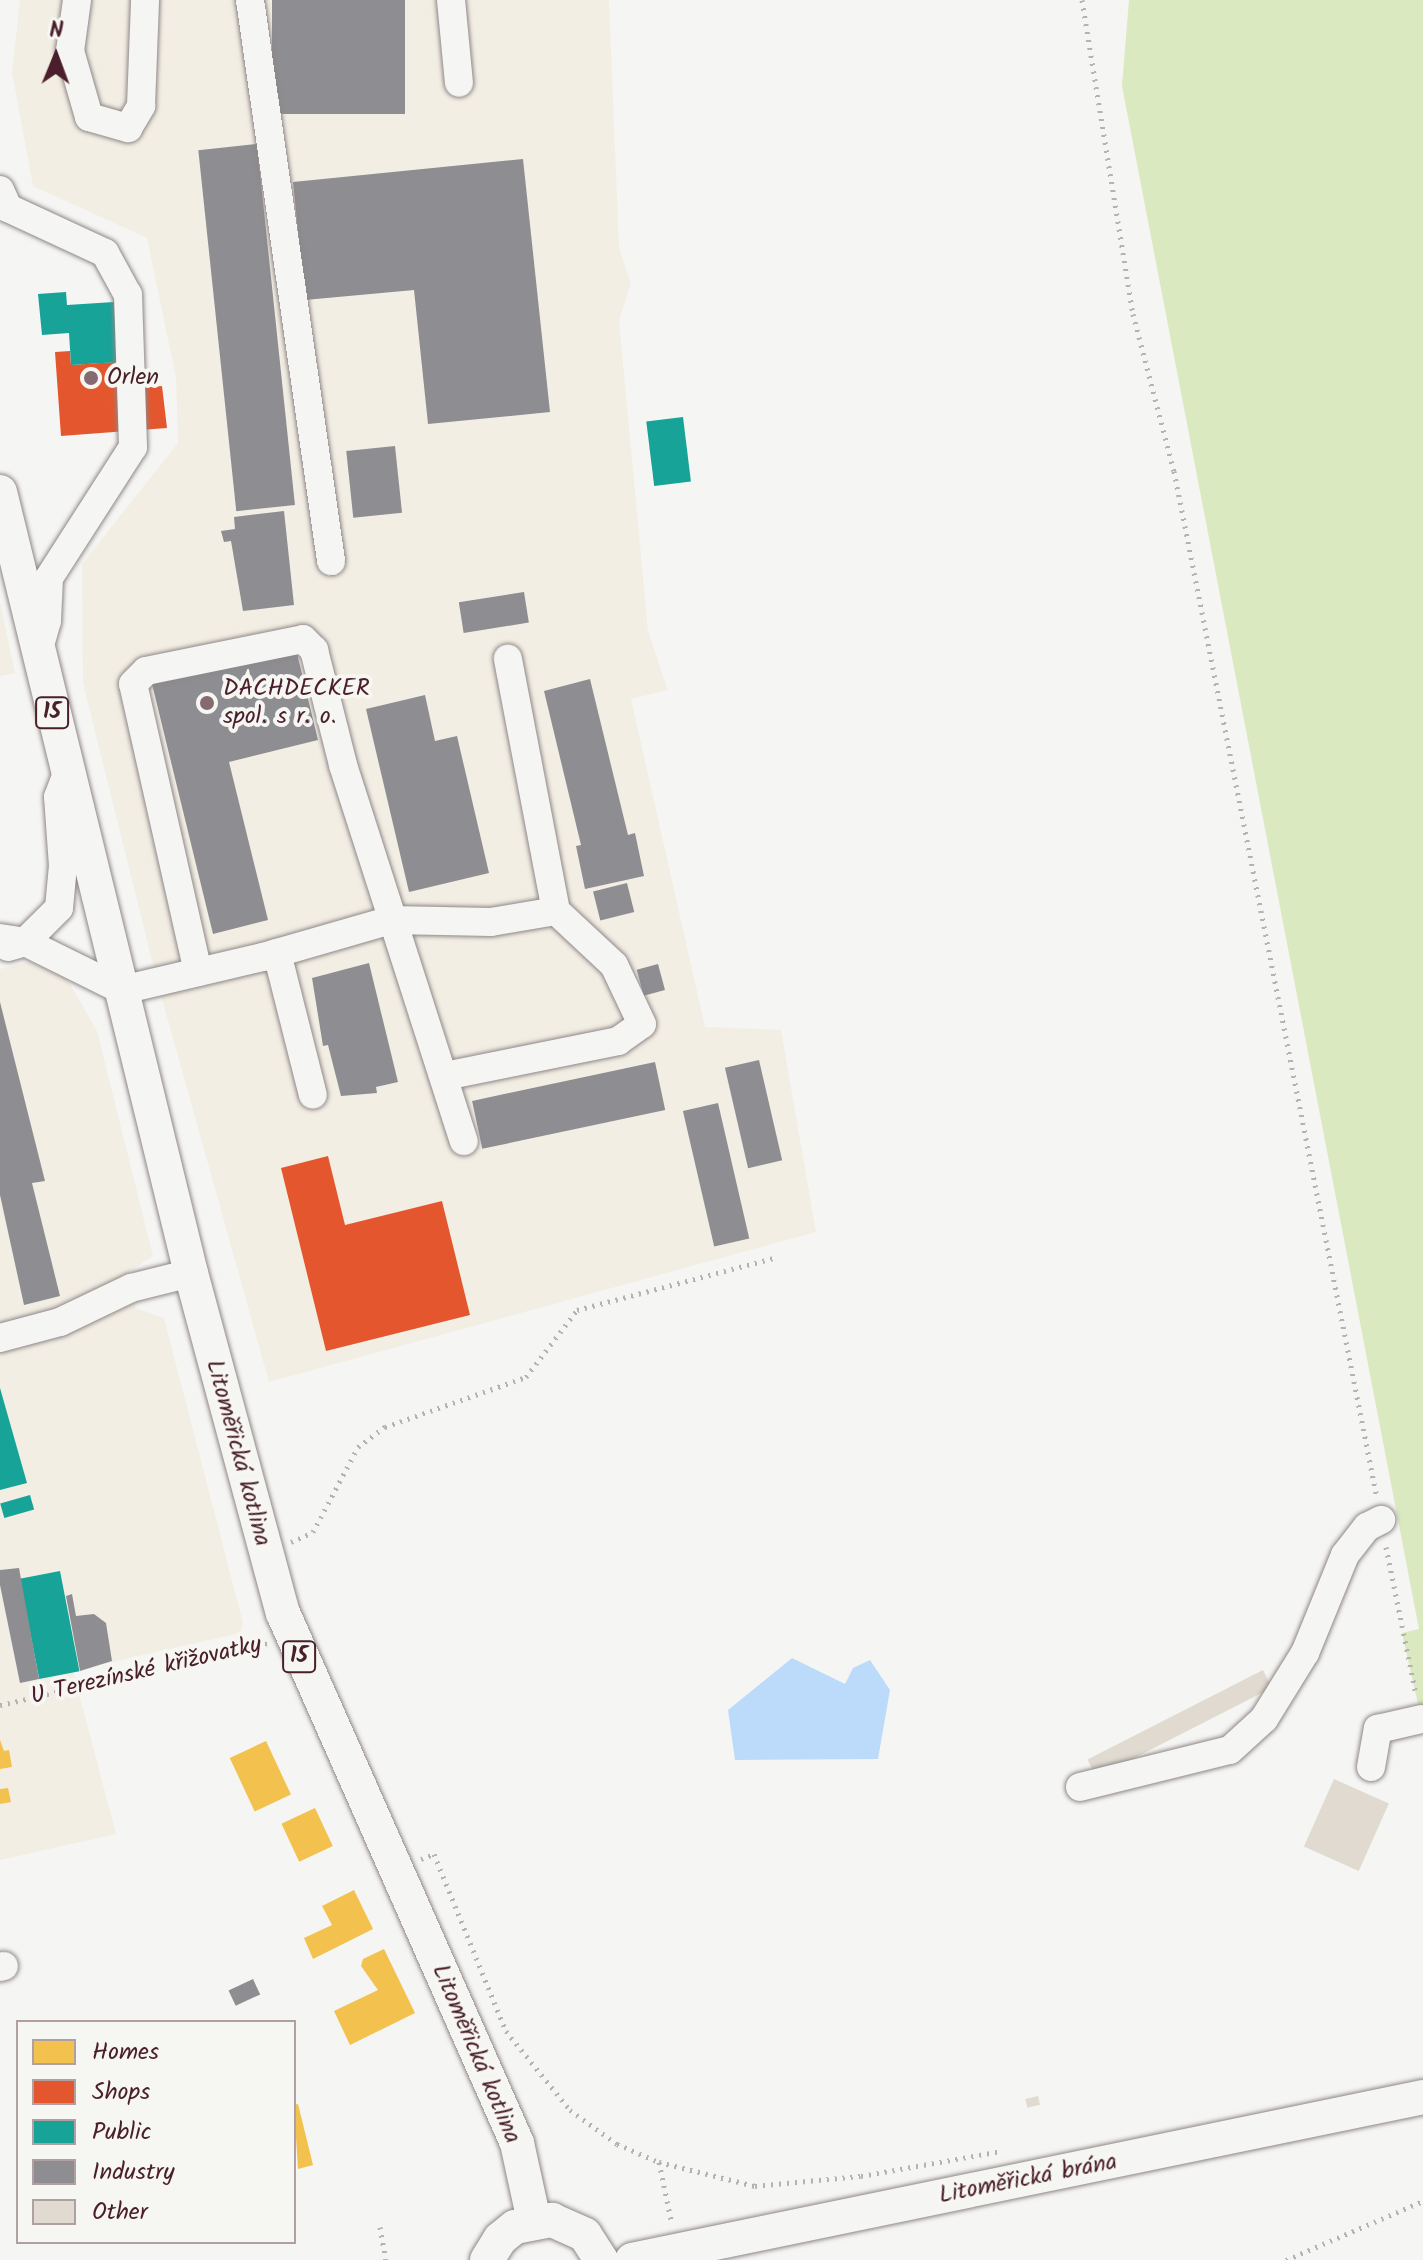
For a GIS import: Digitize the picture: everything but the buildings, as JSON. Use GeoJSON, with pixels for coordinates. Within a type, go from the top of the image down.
{"type":"FeatureCollection","features":[{"type":"Feature","properties":{"kind":"main road","name":"15"},"geometry":{"type":"LineString","coordinates":[[0,492],[38,653]]}},
{"type":"Feature","properties":{"kind":"main road","name":"Litoměřická kotlina"},"geometry":{"type":"LineString","coordinates":[[38,653],[191,1273],[264,1554],[292,1638],[517,2143],[534,2221]]}},
{"type":"Feature","properties":{"kind":"main road","name":"Litoměřická brána"},"geometry":{"type":"LineString","coordinates":[[632,2260],[1423,2097]]}},
{"type":"Feature","properties":{"kind":"main road"},"geometry":{"type":"LineString","coordinates":[[486,2258],[507,2233],[534,2221],[569,2225],[585,2235],[601,2260]]}},
{"type":"Feature","properties":{"kind":"lane"},"geometry":{"type":"LineString","coordinates":[[77,0],[70,51],[89,117],[128,128],[141,106],[145,0]]}},
{"type":"Feature","properties":{"kind":"lane"},"geometry":{"type":"LineString","coordinates":[[250,0],[331,561]]}},
{"type":"Feature","properties":{"kind":"lane"},"geometry":{"type":"LineString","coordinates":[[451,0],[459,83]]}},
{"type":"Feature","properties":{"kind":"lane"},"geometry":{"type":"LineString","coordinates":[[0,190],[8,208],[105,253],[128,295],[133,447],[49,578],[47,621],[38,653]]}},
{"type":"Feature","properties":{"kind":"lane"},"geometry":{"type":"LineString","coordinates":[[198,972],[133,692],[135,677],[146,671],[308,641],[391,920],[464,1141]]}},
{"type":"Feature","properties":{"kind":"lane"},"geometry":{"type":"LineString","coordinates":[[445,1076],[618,1041],[642,1024],[614,965],[556,911],[508,659]]}},
{"type":"Feature","properties":{"kind":"lane"},"geometry":{"type":"LineString","coordinates":[[8,943],[59,908],[63,866],[58,797],[67,773]]}},
{"type":"Feature","properties":{"kind":"lane"},"geometry":{"type":"LineString","coordinates":[[8,943],[122,990],[277,953],[391,920],[491,922],[556,911]]}},
{"type":"Feature","properties":{"kind":"lane"},"geometry":{"type":"LineString","coordinates":[[277,953],[313,1095]]}},
{"type":"Feature","properties":{"kind":"lane"},"geometry":{"type":"LineString","coordinates":[[0,1338],[60,1322],[131,1288],[191,1273]]}},
{"type":"Feature","properties":{"kind":"lane"},"geometry":{"type":"LineString","coordinates":[[1080,1787],[1230,1750],[1264,1719],[1305,1653],[1345,1555],[1367,1527],[1381,1520]]}},
{"type":"Feature","properties":{"kind":"lane"},"geometry":{"type":"LineString","coordinates":[[1371,1767],[1378,1729],[1421,1719]]}},
{"type":"Feature","properties":{"kind":"path"},"geometry":{"type":"LineString","coordinates":[[1082,0],[1133,314],[1174,471],[1421,1719]]}},
{"type":"Feature","properties":{"kind":"path"},"geometry":{"type":"LineString","coordinates":[[264,1554],[313,1532],[358,1447],[385,1427],[526,1377],[577,1310],[777,1257]]}},
{"type":"Feature","properties":{"kind":"path","name":"U Terezínské křižovatky"},"geometry":{"type":"LineString","coordinates":[[0,1705],[292,1638]]}},
{"type":"Feature","properties":{"kind":"path"},"geometry":{"type":"LineString","coordinates":[[394,1871],[434,1854],[478,1968],[513,2042],[570,2110],[617,2144],[659,2162],[755,2186],[861,2176],[1018,2148]]}},
{"type":"Feature","properties":{"kind":"path"},"geometry":{"type":"LineString","coordinates":[[659,2162],[677,2251]]}},
{"type":"Feature","properties":{"kind":"path"},"geometry":{"type":"LineString","coordinates":[[1286,2260],[1423,2201]]}},
{"type":"Feature","properties":{"kind":"path"},"geometry":{"type":"LineString","coordinates":[[380,2227],[386,2260]]}},
{"type":"Feature","properties":{"kind":"shaded area"},"geometry":{"type":"Polygon","coordinates":[[[20,0],[609,0],[619,248],[631,283],[619,320],[648,631],[668,690],[631,699],[705,1027],[781,1030],[816,1232],[269,1382],[157,981],[83,683],[82,564],[178,443],[176,378],[147,238],[33,186],[12,72],[20,0]]]}},
{"type":"Feature","properties":{"kind":"shaded area"},"geometry":{"type":"Polygon","coordinates":[[[0,602],[15,673],[0,676],[0,602]]]}},
{"type":"Feature","properties":{"kind":"shaded area"},"geometry":{"type":"Polygon","coordinates":[[[29,962],[65,975],[97,1031],[153,1256],[127,1273],[135,1308],[164,1318],[243,1623],[240,1633],[73,1671],[116,1834],[0,1860],[0,969],[29,962]]]}},
{"type":"Feature","properties":{"kind":"green space"},"geometry":{"type":"Polygon","coordinates":[[[1129,0],[1423,0],[1423,1726],[1402,1633],[1419,1629],[1122,86],[1129,0]]]}},
{"type":"Feature","properties":{"kind":"water"},"geometry":{"type":"Polygon","coordinates":[[[792,1658],[845,1684],[853,1668],[870,1660],[890,1690],[878,1759],[735,1760],[728,1710],[792,1658]]]}},
{"type":"Feature","properties":{"kind":"place","name":"Orlen"},"geometry":{"type":"Point","coordinates":[91,378]}},
{"type":"Feature","properties":{"kind":"place","name":"DACHDECKER spol. s r. o."},"geometry":{"type":"Point","coordinates":[207,703]}}]}
